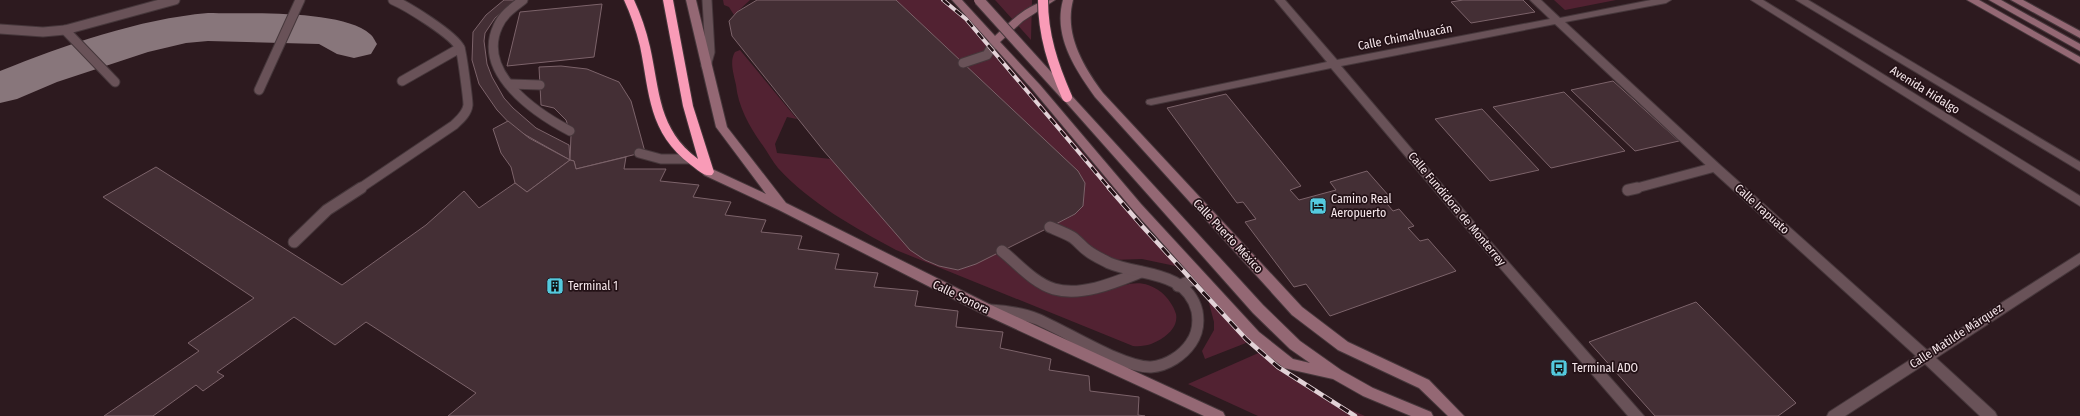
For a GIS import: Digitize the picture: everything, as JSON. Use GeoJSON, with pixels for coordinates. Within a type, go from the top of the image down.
{"type":"FeatureCollection","features":[{"type":"Feature","properties":{"kind":"highway"},"geometry":{"type":"LineString","coordinates":[[629,0],[642,31],[650,90],[657,113],[674,146],[688,159],[708,172]]}},
{"type":"Feature","properties":{"kind":"highway"},"geometry":{"type":"LineString","coordinates":[[668,0],[688,106],[708,172]]}},
{"type":"Feature","properties":{"kind":"highway"},"geometry":{"type":"LineString","coordinates":[[1043,0],[1042,29],[1067,97]]}},
{"type":"Feature","properties":{"kind":"street"},"geometry":{"type":"LineString","coordinates":[[691,0],[722,127],[783,207]]}},
{"type":"Feature","properties":{"kind":"street"},"geometry":{"type":"LineString","coordinates":[[957,0],[995,41],[1137,207],[1254,336],[1273,353],[1289,364],[1336,374]]}},
{"type":"Feature","properties":{"kind":"street"},"geometry":{"type":"LineString","coordinates":[[979,0],[1279,330],[1295,345],[1336,374],[1368,392],[1426,416]]}},
{"type":"Feature","properties":{"kind":"street"},"geometry":{"type":"LineString","coordinates":[[995,41],[1019,19],[1050,0]]}},
{"type":"Feature","properties":{"kind":"street","name":"Calle Puerto México"},"geometry":{"type":"LineString","coordinates":[[1068,0],[1066,11],[1068,40],[1082,70],[1099,95],[1297,311],[1325,334],[1343,346],[1424,384],[1457,416]]}},
{"type":"Feature","properties":{"kind":"street","name":"Calle Fundidora de Monterrey"},"geometry":{"type":"LineString","coordinates":[[1280,0],[1486,244],[1637,416]]}},
{"type":"Feature","properties":{"kind":"street","name":"Calle Irapuato"},"geometry":{"type":"LineString","coordinates":[[1535,0],[1715,167],[1990,416]]}},
{"type":"Feature","properties":{"kind":"street","name":"Calle Chimalhuacán"},"geometry":{"type":"LineString","coordinates":[[1151,102],[1334,64],[1666,0]]}},
{"type":"Feature","properties":{"kind":"street","name":"Avenida Hidalgo"},"geometry":{"type":"LineString","coordinates":[[1756,0],[2080,202]]}},
{"type":"Feature","properties":{"kind":"street","name":"Avenida Hidalgo"},"geometry":{"type":"LineString","coordinates":[[1800,0],[2080,167]]}},
{"type":"Feature","properties":{"kind":"street"},"geometry":{"type":"LineString","coordinates":[[1972,0],[2080,61]]}},
{"type":"Feature","properties":{"kind":"street"},"geometry":{"type":"LineString","coordinates":[[1994,0],[2080,48]]}},
{"type":"Feature","properties":{"kind":"street"},"geometry":{"type":"LineString","coordinates":[[2016,0],[2080,35]]}},
{"type":"Feature","properties":{"kind":"street","name":"Calle Sonora"},"geometry":{"type":"LineString","coordinates":[[708,172],[783,207],[986,309],[1218,416]]}},
{"type":"Feature","properties":{"kind":"street","name":"Calle Matilde Márquez"},"geometry":{"type":"LineString","coordinates":[[1834,416],[1925,356],[2080,258]]}},
{"type":"Feature","properties":{"kind":"lane"},"geometry":{"type":"LineString","coordinates":[[0,29],[48,32],[65,30],[175,0]]}},
{"type":"Feature","properties":{"kind":"lane"},"geometry":{"type":"LineString","coordinates":[[259,90],[300,0]]}},
{"type":"Feature","properties":{"kind":"lane"},"geometry":{"type":"LineString","coordinates":[[294,242],[327,210],[454,125],[464,115],[468,106],[460,48],[451,37],[403,4],[393,0]]}},
{"type":"Feature","properties":{"kind":"lane"},"geometry":{"type":"LineString","coordinates":[[523,0],[508,12],[497,24],[493,36],[492,48],[496,61],[510,84],[531,108],[570,131]]}},
{"type":"Feature","properties":{"kind":"lane"},"geometry":{"type":"LineString","coordinates":[[706,66],[710,52],[707,0]]}},
{"type":"Feature","properties":{"kind":"lane"},"geometry":{"type":"LineString","coordinates":[[65,30],[115,82]]}},
{"type":"Feature","properties":{"kind":"lane"},"geometry":{"type":"LineString","coordinates":[[963,63],[986,56],[991,52],[995,41]]}},
{"type":"Feature","properties":{"kind":"lane"},"geometry":{"type":"LineString","coordinates":[[402,81],[460,48]]}},
{"type":"Feature","properties":{"kind":"lane"},"geometry":{"type":"LineString","coordinates":[[510,84],[540,85]]}},
{"type":"Feature","properties":{"kind":"lane"},"geometry":{"type":"LineString","coordinates":[[639,153],[661,159],[688,159]]}},
{"type":"Feature","properties":{"kind":"lane"},"geometry":{"type":"LineString","coordinates":[[1628,190],[1715,167]]}},
{"type":"Feature","properties":{"kind":"lane"},"geometry":{"type":"LineString","coordinates":[[986,309],[1005,311],[1042,321],[1133,364],[1151,367],[1164,363],[1181,355],[1189,346],[1198,330],[1198,310],[1194,301],[1178,286],[1168,279],[1154,273],[1141,272],[1114,265],[1090,253],[1073,238],[1050,227]]}},
{"type":"Feature","properties":{"kind":"lane"},"geometry":{"type":"LineString","coordinates":[[1002,251],[1044,284],[1056,290],[1073,290],[1104,285],[1141,272]]}},
{"type":"Feature","properties":{"kind":"lane"},"geometry":{"type":"LineString","coordinates":[[1178,286],[1200,277]]}},
{"type":"Feature","properties":{"kind":"shaded area"},"geometry":{"type":"Polygon","coordinates":[[[723,0],[750,0],[734,15],[729,7],[724,5],[723,0]]]}},
{"type":"Feature","properties":{"kind":"shaded area"},"geometry":{"type":"Polygon","coordinates":[[[896,0],[946,0],[970,20],[1180,267],[1142,259],[1112,260],[1054,225],[1074,215],[1083,206],[1085,183],[1078,171],[896,0]]]}},
{"type":"Feature","properties":{"kind":"shaded area"},"geometry":{"type":"Polygon","coordinates":[[[995,0],[1032,0],[1031,40],[996,1],[995,0]]]}},
{"type":"Feature","properties":{"kind":"shaded area"},"geometry":{"type":"Polygon","coordinates":[[[1554,0],[1616,0],[1565,10],[1554,0]]]}},
{"type":"Feature","properties":{"kind":"shaded area"},"geometry":{"type":"Polygon","coordinates":[[[740,50],[797,119],[787,117],[775,144],[777,153],[831,159],[925,260],[939,266],[958,270],[996,254],[1036,283],[1055,290],[1079,295],[1090,295],[1120,286],[1140,283],[1161,292],[1168,299],[1176,314],[1176,321],[1173,327],[1167,335],[1157,342],[1133,346],[896,250],[834,214],[804,192],[778,168],[752,130],[739,101],[732,68],[733,56],[735,52],[740,50]]]}},
{"type":"Feature","properties":{"kind":"shaded area"},"geometry":{"type":"Polygon","coordinates":[[[1213,300],[1251,341],[1205,359],[1202,351],[1214,330],[1214,322],[1209,303],[1213,300]]]}},
{"type":"Feature","properties":{"kind":"shaded area"},"geometry":{"type":"Polygon","coordinates":[[[1263,351],[1298,380],[1324,396],[1365,416],[1258,416],[1188,384],[1263,351]]]}},
{"type":"Feature","properties":{"kind":"building"},"geometry":{"type":"Polygon","coordinates":[[[504,0],[517,0],[495,18],[485,33],[484,41],[487,64],[492,77],[504,98],[513,108],[536,128],[569,145],[570,160],[515,129],[497,110],[479,84],[472,60],[473,32],[486,15],[504,0]]]}},
{"type":"Feature","properties":{"kind":"building"},"geometry":{"type":"Polygon","coordinates":[[[757,0],[896,0],[1078,171],[1085,183],[1083,206],[1075,214],[976,264],[958,270],[939,266],[925,260],[910,250],[823,150],[732,36],[729,21],[737,12],[757,0]]]}},
{"type":"Feature","properties":{"kind":"building"},"geometry":{"type":"Polygon","coordinates":[[[1463,0],[1523,0],[1535,12],[1471,23],[1451,2],[1463,0]]]}},
{"type":"Feature","properties":{"kind":"building"},"geometry":{"type":"Polygon","coordinates":[[[602,4],[594,57],[507,66],[520,12],[602,4]]]}},
{"type":"Feature","properties":{"kind":"building"},"geometry":{"type":"Polygon","coordinates":[[[561,66],[587,69],[619,82],[631,101],[645,152],[576,169],[574,161],[570,160],[571,135],[566,120],[554,108],[541,105],[539,67],[561,66]]]}},
{"type":"Feature","properties":{"kind":"building"},"geometry":{"type":"Polygon","coordinates":[[[1613,81],[1679,141],[1635,151],[1571,90],[1613,81]]]}},
{"type":"Feature","properties":{"kind":"building"},"geometry":{"type":"Polygon","coordinates":[[[1564,92],[1625,151],[1551,168],[1493,107],[1564,92]]]}},
{"type":"Feature","properties":{"kind":"building","name":"Camino Real Aeropuerto"},"geometry":{"type":"Polygon","coordinates":[[[1226,94],[1301,186],[1290,190],[1299,200],[1336,190],[1330,182],[1367,171],[1389,196],[1382,198],[1393,211],[1399,209],[1414,226],[1408,228],[1420,241],[1428,239],[1456,271],[1330,316],[1306,284],[1294,287],[1245,222],[1256,219],[1243,202],[1237,203],[1167,108],[1226,94]]]}},
{"type":"Feature","properties":{"kind":"building"},"geometry":{"type":"Polygon","coordinates":[[[1482,109],[1539,170],[1490,181],[1435,119],[1482,109]]]}},
{"type":"Feature","properties":{"kind":"building"},"geometry":{"type":"Polygon","coordinates":[[[508,121],[529,138],[570,160],[527,192],[515,183],[511,167],[501,153],[493,129],[508,121]]]}},
{"type":"Feature","properties":{"kind":"building","name":"Terminal 1"},"geometry":{"type":"Polygon","coordinates":[[[626,157],[624,169],[666,169],[660,181],[699,185],[693,197],[731,202],[725,215],[766,220],[761,232],[802,236],[798,249],[839,254],[835,269],[878,273],[874,287],[918,291],[915,306],[958,311],[956,327],[1003,332],[1000,348],[1051,359],[1049,370],[1089,376],[1090,391],[1139,397],[1138,415],[1145,416],[448,416],[476,393],[366,322],[335,345],[294,317],[217,372],[224,376],[203,391],[196,385],[153,416],[104,416],[199,351],[188,343],[254,298],[103,197],[156,167],[342,285],[426,225],[464,191],[479,208],[515,183],[527,192],[570,160],[574,161],[576,169],[626,157]]]}},
{"type":"Feature","properties":{"kind":"building"},"geometry":{"type":"Polygon","coordinates":[[[1696,302],[1796,403],[1778,416],[1655,416],[1589,342],[1696,302]]]}},
{"type":"Feature","properties":{"kind":"taxiway"},"geometry":{"type":"LineString","coordinates":[[0,88],[40,72],[134,41],[186,29],[208,27],[323,30],[339,35],[354,44]]}},
{"type":"Feature","properties":{"kind":"railway"},"geometry":{"type":"LineString","coordinates":[[943,0],[966,19],[1110,189]]}},
{"type":"Feature","properties":{"kind":"railway"},"geometry":{"type":"LineString","coordinates":[[1109,188],[1246,339],[1278,367],[1355,416]]}},
{"type":"Feature","properties":{"kind":"place","name":"Camino Real Aeropuerto"},"geometry":{"type":"Point","coordinates":[1318,206]}},
{"type":"Feature","properties":{"kind":"place","name":"Terminal 1"},"geometry":{"type":"Point","coordinates":[555,286]}},
{"type":"Feature","properties":{"kind":"place","name":"Terminal ADO"},"geometry":{"type":"Point","coordinates":[1559,368]}}]}
